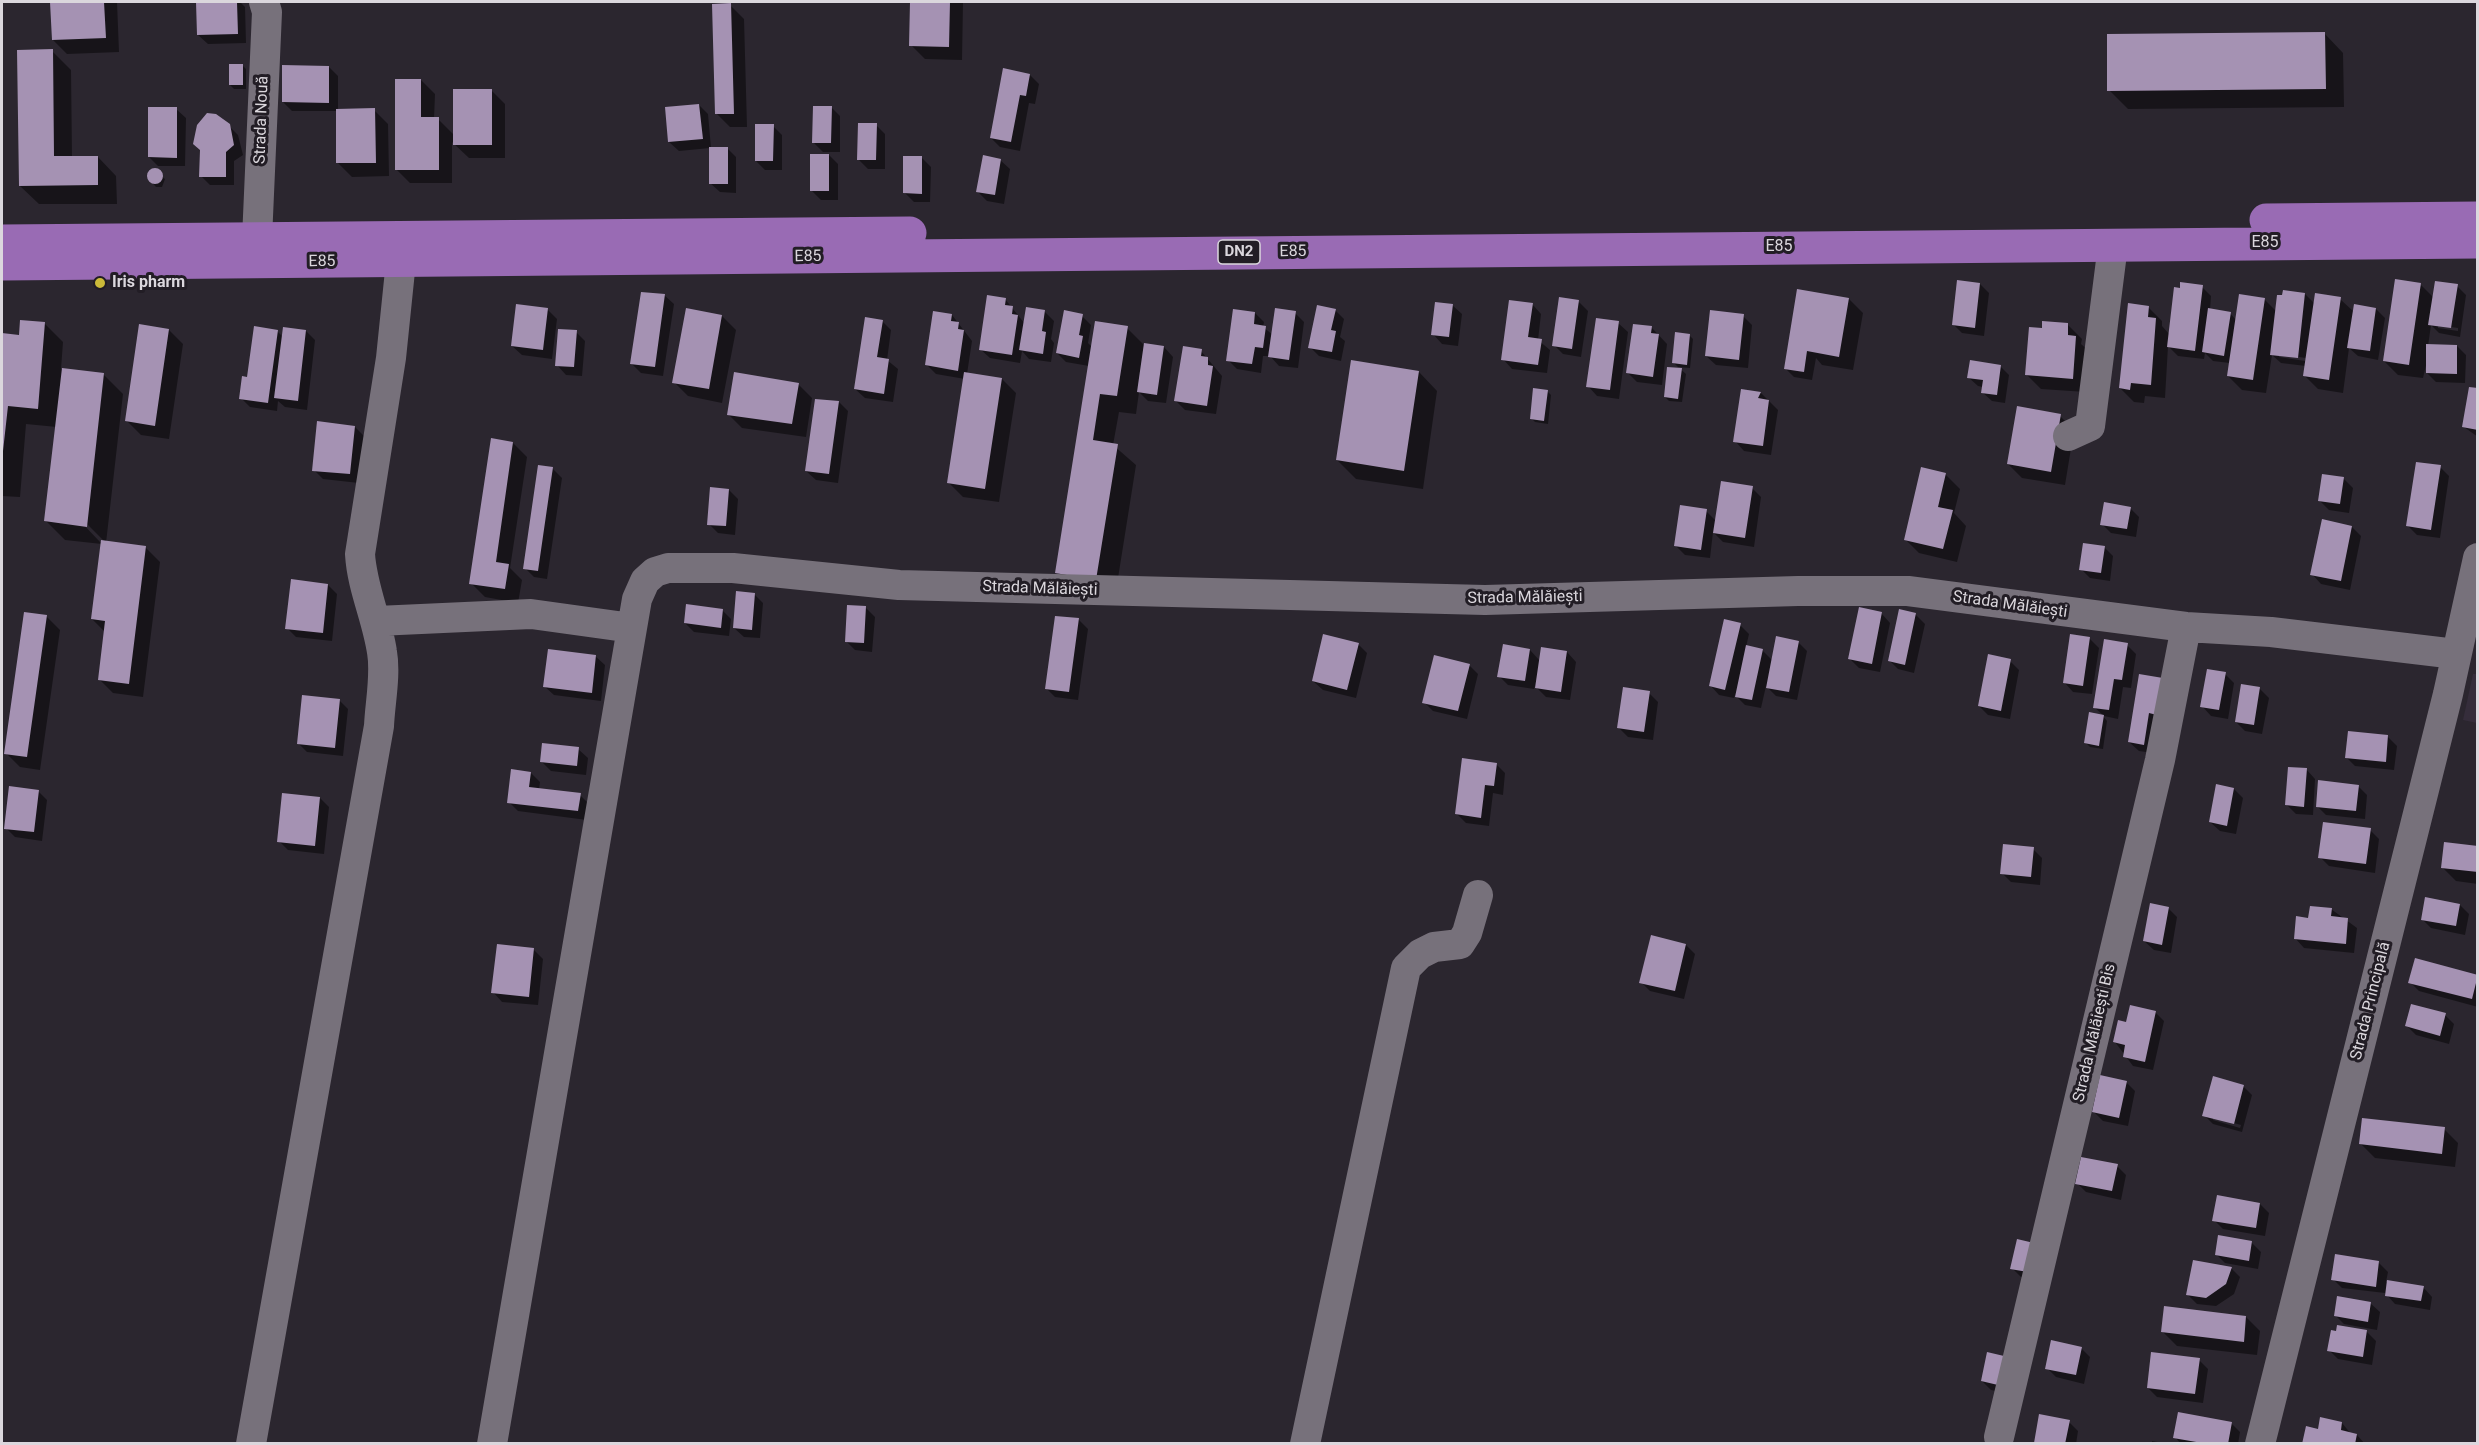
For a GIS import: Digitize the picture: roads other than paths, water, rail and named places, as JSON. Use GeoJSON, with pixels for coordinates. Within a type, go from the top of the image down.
{"type":"FeatureCollection","features":[{"type":"Feature","properties":{"kind":"main road","name":"E85"},"geometry":{"type":"LineString","coordinates":[[2,241],[2478,218]]}},
{"type":"Feature","properties":{"kind":"main road","name":"E85"},"geometry":{"type":"LineString","coordinates":[[2,264],[2478,242]]}},
{"type":"Feature","properties":{"kind":"street","name":"Strada Nouă"},"geometry":{"type":"LineString","coordinates":[[257,239],[267,12],[264,2]]}},
{"type":"Feature","properties":{"kind":"street"},"geometry":{"type":"LineString","coordinates":[[2068,436],[2090,426],[2113,245]]}},
{"type":"Feature","properties":{"kind":"street"},"geometry":{"type":"LineString","coordinates":[[251,1443],[379,726],[383,656],[377,621],[362,579],[360,554],[391,358],[401,261]]}},
{"type":"Feature","properties":{"kind":"street","name":"Strada Principală"},"geometry":{"type":"LineString","coordinates":[[2260,1443],[2478,558]]}},
{"type":"Feature","properties":{"kind":"street","name":"Strada Mălăiești"},"geometry":{"type":"LineString","coordinates":[[492,1443],[632,628],[638,599],[645,581],[655,572],[668,567],[733,568],[899,585],[1485,600],[1798,591],[1908,591],[2186,627],[2271,632],[2456,654]]}},
{"type":"Feature","properties":{"kind":"street"},"geometry":{"type":"LineString","coordinates":[[377,621],[531,614],[632,628]]}},
{"type":"Feature","properties":{"kind":"street","name":"Strada Mălăiești Bis"},"geometry":{"type":"LineString","coordinates":[[1999,1437],[2160,760],[2186,627]]}},
{"type":"Feature","properties":{"kind":"street"},"geometry":{"type":"LineString","coordinates":[[1305,1443],[1406,968],[1420,954],[1434,947],[1460,944],[1467,933],[1478,895]]}},
{"type":"Feature","properties":{"kind":"place","name":"Iris pharm"},"geometry":{"type":"Point","coordinates":[100,283]}}]}
